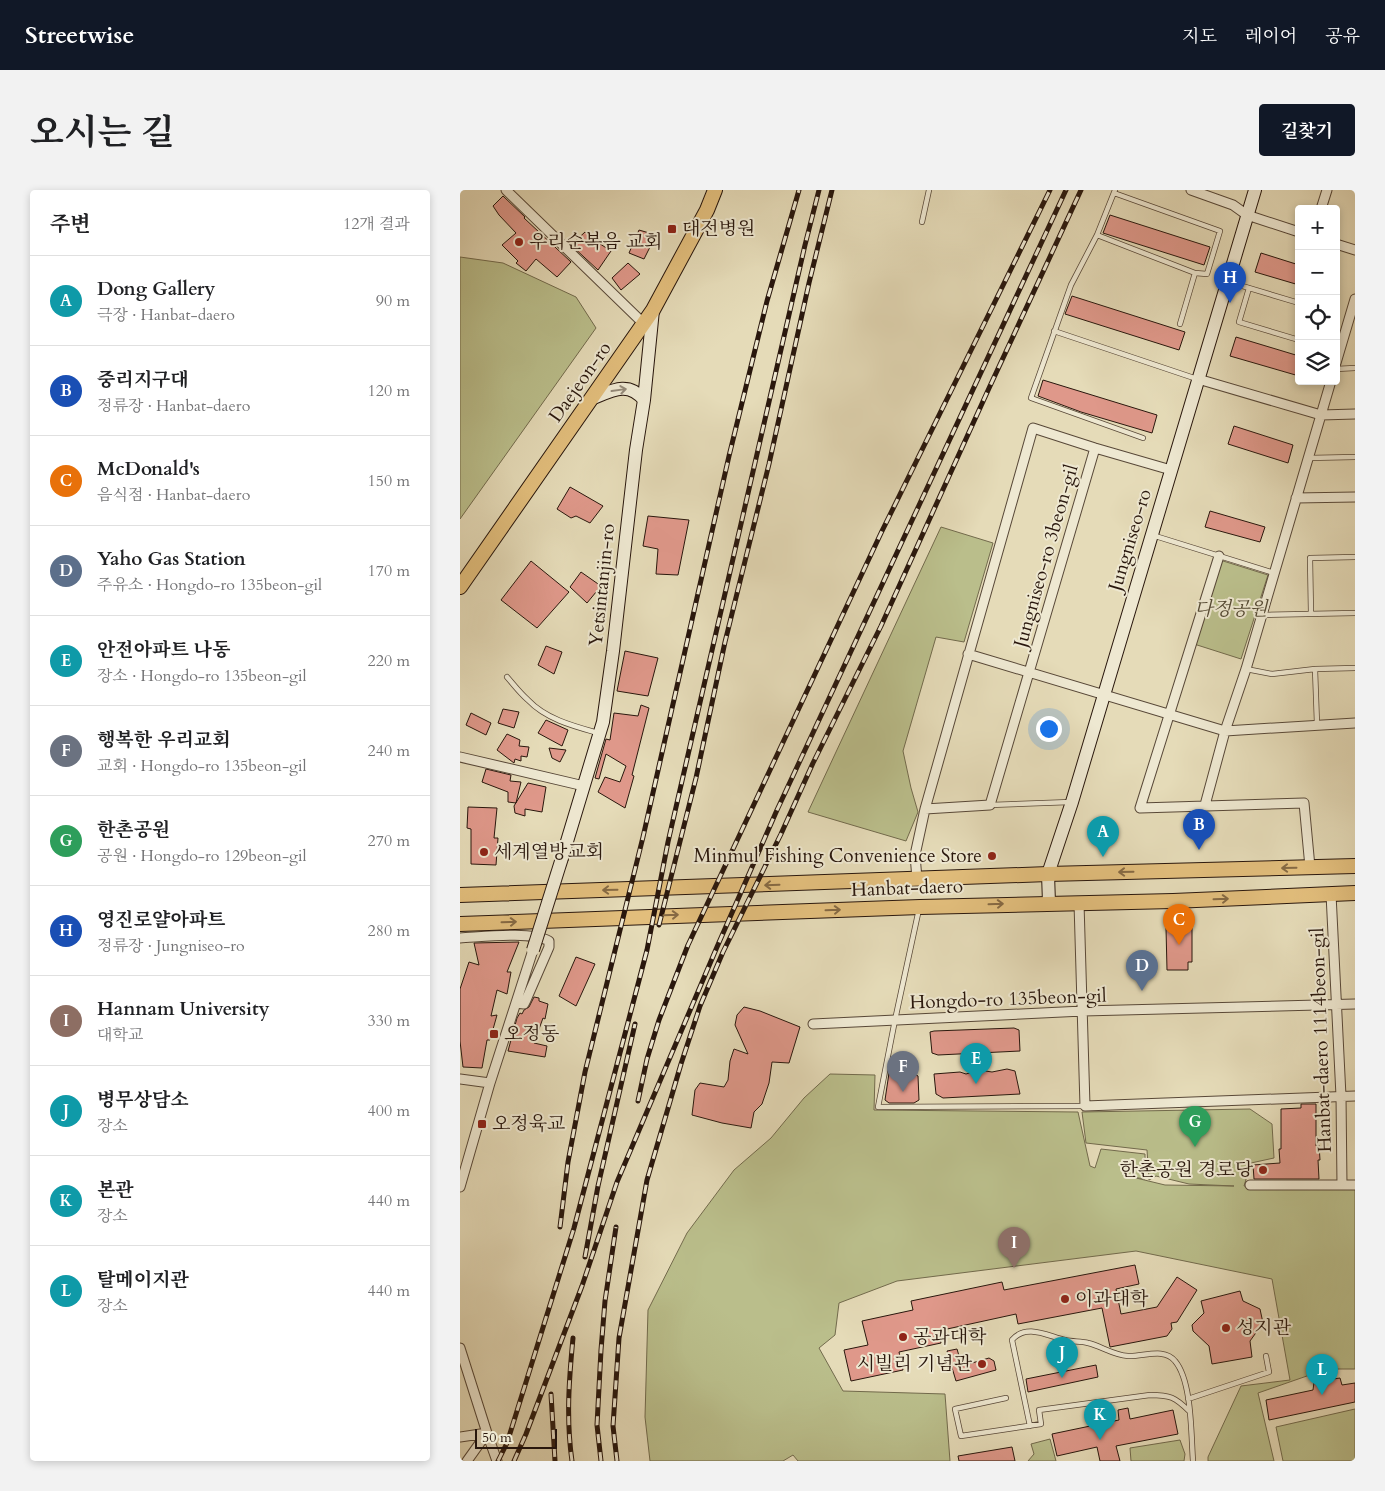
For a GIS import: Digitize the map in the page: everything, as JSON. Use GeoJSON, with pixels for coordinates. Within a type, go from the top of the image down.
{"type":"FeatureCollection","features":[{"type":"Feature","properties":{"kind":"main road","name":"Daejeon-ro"},"geometry":{"type":"LineString","coordinates":[[460,587],[653,310],[707,210],[715,190]]}},
{"type":"Feature","properties":{"kind":"main road","name":"Jungniseo-ro"},"geometry":{"type":"LineString","coordinates":[[1049,903],[1048,874],[1072,802],[1255,190]]}},
{"type":"Feature","properties":{"kind":"main road","name":"Yetsintanjin-ro"},"geometry":{"type":"LineString","coordinates":[[533,950],[602,722],[613,651],[636,450],[644,400],[653,310]]}},
{"type":"Feature","properties":{"kind":"main road"},"geometry":{"type":"LineString","coordinates":[[591,399],[617,388],[628,388],[639,393],[644,400]]}},
{"type":"Feature","properties":{"kind":"main road","name":"Hanbat-daero"},"geometry":{"type":"LineString","coordinates":[[460,895],[1048,874],[1355,866]]}},
{"type":"Feature","properties":{"kind":"main road","name":"Hanbat-daero"},"geometry":{"type":"LineString","coordinates":[[460,924],[920,907],[1173,901],[1355,893]]}},
{"type":"Feature","properties":{"kind":"street"},"geometry":{"type":"LineString","coordinates":[[506,190],[643,323]]}},
{"type":"Feature","properties":{"kind":"street"},"geometry":{"type":"LineString","coordinates":[[1192,190],[1233,206],[1247,216],[1295,231]]}},
{"type":"Feature","properties":{"kind":"street"},"geometry":{"type":"LineString","coordinates":[[1323,205],[1327,190]]}},
{"type":"Feature","properties":{"kind":"street"},"geometry":{"type":"LineString","coordinates":[[1340,245],[1355,250]]}},
{"type":"Feature","properties":{"kind":"street"},"geometry":{"type":"LineString","coordinates":[[1340,353],[1352,322],[1355,299]]}},
{"type":"Feature","properties":{"kind":"street"},"geometry":{"type":"LineString","coordinates":[[1198,380],[1321,415],[1355,414]]}},
{"type":"Feature","properties":{"kind":"street"},"geometry":{"type":"LineString","coordinates":[[1204,805],[1330,385]]}},
{"type":"Feature","properties":{"kind":"street"},"geometry":{"type":"LineString","coordinates":[[917,880],[915,854],[925,809],[1033,428],[1170,470]]}},
{"type":"Feature","properties":{"kind":"street","name":"Jungniseo-ro 3beon-gil"},"geometry":{"type":"LineString","coordinates":[[990,805],[1095,448]]}},
{"type":"Feature","properties":{"kind":"street"},"geometry":{"type":"LineString","coordinates":[[1296,498],[1355,497]]}},
{"type":"Feature","properties":{"kind":"street"},"geometry":{"type":"LineString","coordinates":[[1219,556],[1140,808],[1304,803],[1310,867]]}},
{"type":"Feature","properties":{"kind":"street"},"geometry":{"type":"LineString","coordinates":[[968,654],[1028,673]]}},
{"type":"Feature","properties":{"kind":"street","name":"Jungniseo-ro 3beon-gil"},"geometry":{"type":"LineString","coordinates":[[1028,673],[1225,731]]}},
{"type":"Feature","properties":{"kind":"street"},"geometry":{"type":"LineString","coordinates":[[1225,731],[1355,723]]}},
{"type":"Feature","properties":{"kind":"street"},"geometry":{"type":"LineString","coordinates":[[460,757],[584,786]]}},
{"type":"Feature","properties":{"kind":"street"},"geometry":{"type":"LineString","coordinates":[[925,809],[990,805]]}},
{"type":"Feature","properties":{"kind":"street","name":"Hanbat-daero 1114beon-gil"},"geometry":{"type":"LineString","coordinates":[[1331,894],[1342,1185]]}},
{"type":"Feature","properties":{"kind":"street"},"geometry":{"type":"LineString","coordinates":[[1079,903],[1085,1106],[1355,1096]]}},
{"type":"Feature","properties":{"kind":"street"},"geometry":{"type":"LineString","coordinates":[[460,938],[528,936],[542,937],[549,941],[549,947],[524,1004],[516,1002]]}},
{"type":"Feature","properties":{"kind":"street"},"geometry":{"type":"LineString","coordinates":[[460,1187],[490,1083],[533,950]]}},
{"type":"Feature","properties":{"kind":"street","name":"Hongdo-ro 135beon-gil"},"geometry":{"type":"LineString","coordinates":[[813,1024],[1083,1011],[1355,1004]]}},
{"type":"Feature","properties":{"kind":"street"},"geometry":{"type":"LineString","coordinates":[[460,1078],[490,1083]]}},
{"type":"Feature","properties":{"kind":"street"},"geometry":{"type":"LineString","coordinates":[[1250,1185],[1355,1185]]}},
{"type":"Feature","properties":{"kind":"street"},"geometry":{"type":"LineString","coordinates":[[460,1348],[497,1461]]}},
{"type":"Feature","properties":{"kind":"street"},"geometry":{"type":"LineString","coordinates":[[460,1437],[487,1433]]}},
{"type":"Feature","properties":{"kind":"street"},"geometry":{"type":"LineString","coordinates":[[467,1461],[487,1433]]}},
{"type":"Feature","properties":{"kind":"lane"},"geometry":{"type":"LineString","coordinates":[[922,222],[929,190]]}},
{"type":"Feature","properties":{"kind":"lane"},"geometry":{"type":"LineString","coordinates":[[1097,235],[1195,273],[1207,274],[1220,232],[1114,192],[1097,235],[1071,285],[1031,398],[1143,438]]}},
{"type":"Feature","properties":{"kind":"lane"},"geometry":{"type":"LineString","coordinates":[[1180,324],[1195,273]]}},
{"type":"Feature","properties":{"kind":"lane"},"geometry":{"type":"LineString","coordinates":[[1227,282],[1295,302]]}},
{"type":"Feature","properties":{"kind":"lane"},"geometry":{"type":"LineString","coordinates":[[1249,288],[1239,322],[1295,339]]}},
{"type":"Feature","properties":{"kind":"lane"},"geometry":{"type":"LineString","coordinates":[[1054,331],[1198,380]]}},
{"type":"Feature","properties":{"kind":"lane"},"geometry":{"type":"LineString","coordinates":[[1340,369],[1355,368]]}},
{"type":"Feature","properties":{"kind":"lane"},"geometry":{"type":"LineString","coordinates":[[1308,458],[1355,457]]}},
{"type":"Feature","properties":{"kind":"lane"},"geometry":{"type":"LineString","coordinates":[[1151,535],[1274,573]]}},
{"type":"Feature","properties":{"kind":"lane"},"geometry":{"type":"LineString","coordinates":[[1311,614],[1310,558],[1355,557]]}},
{"type":"Feature","properties":{"kind":"lane"},"geometry":{"type":"LineString","coordinates":[[1262,615],[1355,613]]}},
{"type":"Feature","properties":{"kind":"lane"},"geometry":{"type":"LineString","coordinates":[[1246,669],[1272,674],[1315,669],[1355,668]]}},
{"type":"Feature","properties":{"kind":"lane"},"geometry":{"type":"LineString","coordinates":[[1315,669],[1317,724]]}},
{"type":"Feature","properties":{"kind":"lane"},"geometry":{"type":"LineString","coordinates":[[507,677],[528,701],[544,713],[570,725],[599,733]]}},
{"type":"Feature","properties":{"kind":"lane"},"geometry":{"type":"LineString","coordinates":[[990,805],[1072,802]]}},
{"type":"Feature","properties":{"kind":"lane"},"geometry":{"type":"LineString","coordinates":[[920,907],[878,1107],[1085,1106]]}},
{"type":"Feature","properties":{"kind":"lane"},"geometry":{"type":"LineString","coordinates":[[1030,1426],[1012,1340],[1016,1335],[1024,1332],[1040,1331],[1066,1340],[1087,1342],[1117,1354],[1128,1356],[1156,1353],[1170,1355],[1176,1362],[1185,1383],[1190,1412],[1192,1461]]}},
{"type":"Feature","properties":{"kind":"lane"},"geometry":{"type":"LineString","coordinates":[[1188,1399],[1269,1372],[1266,1356]]}},
{"type":"Feature","properties":{"kind":"lane"},"geometry":{"type":"LineString","coordinates":[[1006,1398],[955,1409],[961,1436],[1041,1424],[1039,1410],[1150,1395],[1167,1395],[1178,1400],[1190,1412]]}},
{"type":"Feature","properties":{"kind":"green space"},"geometry":{"type":"Polygon","coordinates":[[[460,257],[503,263],[576,297],[596,328],[460,519],[460,257]]]}},
{"type":"Feature","properties":{"kind":"green space"},"geometry":{"type":"Polygon","coordinates":[[[941,527],[993,543],[964,642],[936,637],[903,751],[918,812],[906,841],[808,812],[941,527]]]}},
{"type":"Feature","properties":{"kind":"green space","name":"다정공원"},"geometry":{"type":"Polygon","coordinates":[[[1220,560],[1268,575],[1241,659],[1194,644],[1220,560]]]}},
{"type":"Feature","properties":{"kind":"green space"},"geometry":{"type":"Polygon","coordinates":[[[830,1074],[875,1075],[874,1110],[1078,1112],[1090,1166],[1095,1168],[1101,1149],[1145,1154],[1145,1179],[1132,1177],[1165,1185],[1234,1186],[1189,1184],[1156,1176],[1149,1180],[1147,1150],[1086,1143],[1082,1112],[1250,1109],[1272,1124],[1274,1158],[1251,1163],[1244,1186],[1355,1188],[1355,1369],[1327,1369],[1258,1393],[1274,1461],[1208,1461],[1208,1457],[1241,1386],[1290,1380],[1272,1279],[1136,1251],[897,1281],[839,1303],[835,1335],[819,1348],[843,1391],[945,1394],[950,1461],[798,1461],[793,1455],[783,1461],[650,1461],[645,1417],[648,1310],[687,1233],[734,1170],[771,1138],[804,1098],[830,1074]]]}},
{"type":"Feature","properties":{"kind":"green space"},"geometry":{"type":"Polygon","coordinates":[[[1355,1409],[1355,1461],[1283,1461],[1276,1427],[1355,1409]]]}},
{"type":"Feature","properties":{"kind":"green space"},"geometry":{"type":"Polygon","coordinates":[[[1050,1439],[1056,1461],[1028,1461],[1034,1454],[1031,1444],[1050,1439]]]}},
{"type":"Feature","properties":{"kind":"green space"},"geometry":{"type":"Polygon","coordinates":[[[1180,1440],[1185,1454],[1184,1461],[1131,1461],[1130,1448],[1180,1440]]]}},
{"type":"Feature","properties":{"kind":"building"},"geometry":{"type":"Polygon","coordinates":[[[503,196],[571,262],[557,277],[536,259],[526,271],[516,263],[518,261],[502,245],[516,233],[493,206],[503,196]]]}},
{"type":"Feature","properties":{"kind":"building"},"geometry":{"type":"Polygon","coordinates":[[[1110,215],[1210,247],[1204,265],[1103,233],[1110,215]]]}},
{"type":"Feature","properties":{"kind":"building"},"geometry":{"type":"Polygon","coordinates":[[[639,230],[656,235],[644,259],[629,253],[639,230]]]}},
{"type":"Feature","properties":{"kind":"building"},"geometry":{"type":"Polygon","coordinates":[[[585,232],[611,251],[598,270],[571,245],[585,232]]]}},
{"type":"Feature","properties":{"kind":"building"},"geometry":{"type":"Polygon","coordinates":[[[1261,253],[1295,264],[1295,284],[1255,272],[1261,253]]]}},
{"type":"Feature","properties":{"kind":"building"},"geometry":{"type":"Polygon","coordinates":[[[628,263],[640,274],[621,290],[612,278],[628,263]]]}},
{"type":"Feature","properties":{"kind":"building"},"geometry":{"type":"Polygon","coordinates":[[[1072,296],[1185,332],[1179,350],[1065,314],[1072,296]]]}},
{"type":"Feature","properties":{"kind":"building"},"geometry":{"type":"Polygon","coordinates":[[[1236,337],[1295,355],[1295,375],[1230,356],[1236,337]]]}},
{"type":"Feature","properties":{"kind":"building"},"geometry":{"type":"Polygon","coordinates":[[[1043,380],[1157,415],[1152,433],[1081,412],[1038,396],[1043,380]]]}},
{"type":"Feature","properties":{"kind":"building"},"geometry":{"type":"Polygon","coordinates":[[[1234,426],[1293,445],[1288,463],[1228,444],[1234,426]]]}},
{"type":"Feature","properties":{"kind":"building"},"geometry":{"type":"Polygon","coordinates":[[[570,487],[603,506],[590,523],[576,516],[571,518],[557,509],[570,487]]]}},
{"type":"Feature","properties":{"kind":"building"},"geometry":{"type":"Polygon","coordinates":[[[1210,511],[1265,527],[1260,542],[1205,527],[1210,511]]]}},
{"type":"Feature","properties":{"kind":"building"},"geometry":{"type":"Polygon","coordinates":[[[648,516],[689,520],[678,575],[656,574],[658,549],[643,546],[648,516]]]}},
{"type":"Feature","properties":{"kind":"building"},"geometry":{"type":"Polygon","coordinates":[[[531,561],[569,592],[537,628],[501,600],[531,561]]]}},
{"type":"Feature","properties":{"kind":"building"},"geometry":{"type":"Polygon","coordinates":[[[581,572],[601,586],[587,603],[570,587],[581,572]]]}},
{"type":"Feature","properties":{"kind":"building"},"geometry":{"type":"Polygon","coordinates":[[[546,646],[562,652],[554,674],[538,665],[546,646]]]}},
{"type":"Feature","properties":{"kind":"building"},"geometry":{"type":"Polygon","coordinates":[[[625,651],[658,658],[648,696],[617,691],[625,651]]]}},
{"type":"Feature","properties":{"kind":"building"},"geometry":{"type":"Polygon","coordinates":[[[641,705],[649,708],[625,808],[598,792],[605,777],[620,782],[626,766],[606,754],[599,779],[595,778],[606,739],[610,740],[614,713],[638,716],[641,705]]]}},
{"type":"Feature","properties":{"kind":"building"},"geometry":{"type":"Polygon","coordinates":[[[503,709],[519,712],[514,728],[498,723],[503,709]]]}},
{"type":"Feature","properties":{"kind":"building"},"geometry":{"type":"Polygon","coordinates":[[[471,713],[491,723],[486,735],[466,725],[471,713]]]}},
{"type":"Feature","properties":{"kind":"building"},"geometry":{"type":"Polygon","coordinates":[[[546,720],[568,730],[562,746],[538,733],[546,720]]]}},
{"type":"Feature","properties":{"kind":"building"},"geometry":{"type":"Polygon","coordinates":[[[507,734],[520,740],[519,746],[529,747],[527,757],[521,756],[521,761],[515,759],[514,763],[497,750],[507,734]]]}},
{"type":"Feature","properties":{"kind":"building"},"geometry":{"type":"Polygon","coordinates":[[[549,748],[566,750],[560,762],[552,758],[549,748]]]}},
{"type":"Feature","properties":{"kind":"building"},"geometry":{"type":"Polygon","coordinates":[[[486,769],[511,775],[510,781],[521,782],[516,803],[508,802],[508,792],[482,782],[486,769]]]}},
{"type":"Feature","properties":{"kind":"building"},"geometry":{"type":"Polygon","coordinates":[[[528,783],[546,787],[542,812],[525,809],[525,816],[515,813],[514,806],[528,783]]]}},
{"type":"Feature","properties":{"kind":"building"},"geometry":{"type":"Polygon","coordinates":[[[468,807],[497,808],[494,838],[498,838],[496,865],[471,864],[471,829],[467,828],[468,807]]]}},
{"type":"Feature","properties":{"kind":"building"},"geometry":{"type":"Polygon","coordinates":[[[1166,928],[1192,928],[1192,962],[1188,962],[1188,970],[1167,970],[1166,928]]]}},
{"type":"Feature","properties":{"kind":"building"},"geometry":{"type":"Polygon","coordinates":[[[519,942],[507,972],[511,972],[507,994],[497,990],[491,1016],[497,1015],[490,1040],[487,1040],[482,1068],[463,1067],[460,1041],[460,989],[469,962],[479,965],[474,943],[519,942]]]}},
{"type":"Feature","properties":{"kind":"building"},"geometry":{"type":"Polygon","coordinates":[[[576,957],[595,964],[576,1006],[559,996],[576,957]]]}},
{"type":"Feature","properties":{"kind":"building"},"geometry":{"type":"Polygon","coordinates":[[[534,997],[548,1004],[545,1019],[543,1018],[534,1043],[547,1046],[545,1057],[508,1051],[517,1018],[520,1013],[522,1014],[529,1007],[534,997]]]}},
{"type":"Feature","properties":{"kind":"building"},"geometry":{"type":"Polygon","coordinates":[[[744,1007],[760,1011],[800,1027],[789,1063],[772,1062],[769,1083],[762,1104],[754,1112],[751,1128],[692,1115],[695,1090],[700,1083],[724,1087],[728,1080],[730,1061],[734,1049],[748,1054],[735,1025],[737,1015],[744,1007]]]}},
{"type":"Feature","properties":{"kind":"building"},"geometry":{"type":"Polygon","coordinates":[[[1014,1028],[1019,1030],[1020,1051],[938,1055],[932,1053],[930,1032],[1014,1028]]]}},
{"type":"Feature","properties":{"kind":"building"},"geometry":{"type":"Polygon","coordinates":[[[1007,1069],[1015,1071],[1020,1094],[943,1098],[936,1094],[934,1074],[960,1072],[966,1074],[979,1070],[992,1072],[1007,1069]]]}},
{"type":"Feature","properties":{"kind":"building"},"geometry":{"type":"Polygon","coordinates":[[[889,1073],[913,1073],[918,1076],[919,1100],[914,1103],[889,1103],[885,1100],[889,1073]]]}},
{"type":"Feature","properties":{"kind":"building"},"geometry":{"type":"Polygon","coordinates":[[[1301,1104],[1316,1104],[1316,1146],[1319,1145],[1320,1160],[1318,1160],[1319,1179],[1254,1179],[1253,1165],[1280,1163],[1281,1109],[1301,1108],[1301,1104]]]}},
{"type":"Feature","properties":{"kind":"building"},"geometry":{"type":"Polygon","coordinates":[[[1135,1265],[1139,1284],[1116,1289],[1121,1314],[1157,1307],[1177,1277],[1197,1290],[1177,1322],[1171,1323],[1172,1329],[1167,1336],[1110,1347],[1102,1308],[1018,1324],[1016,1314],[938,1331],[941,1343],[899,1352],[903,1370],[851,1381],[844,1350],[868,1345],[862,1321],[913,1310],[911,1301],[1002,1282],[1004,1290],[1135,1265]]]}},
{"type":"Feature","properties":{"kind":"building","name":"성지관"},"geometry":{"type":"Polygon","coordinates":[[[1240,1291],[1243,1301],[1260,1309],[1263,1323],[1250,1341],[1252,1357],[1212,1364],[1209,1346],[1193,1331],[1192,1325],[1204,1313],[1201,1301],[1240,1291]]]}},
{"type":"Feature","properties":{"kind":"building","name":"시빌리 기념관"},"geometry":{"type":"Polygon","coordinates":[[[957,1349],[962,1366],[989,1358],[994,1361],[996,1370],[956,1381],[947,1351],[957,1349]]]}},
{"type":"Feature","properties":{"kind":"building"},"geometry":{"type":"Polygon","coordinates":[[[1096,1365],[1098,1377],[1028,1392],[1026,1379],[1096,1365]]]}},
{"type":"Feature","properties":{"kind":"building"},"geometry":{"type":"Polygon","coordinates":[[[1340,1378],[1342,1385],[1355,1383],[1355,1402],[1269,1420],[1266,1400],[1313,1390],[1314,1382],[1340,1378]]]}},
{"type":"Feature","properties":{"kind":"building"},"geometry":{"type":"Polygon","coordinates":[[[1128,1408],[1130,1419],[1173,1410],[1178,1434],[1116,1446],[1120,1461],[1100,1461],[1097,1447],[1057,1456],[1052,1434],[1119,1420],[1118,1410],[1128,1408]]]}},
{"type":"Feature","properties":{"kind":"building"},"geometry":{"type":"Polygon","coordinates":[[[1012,1447],[1015,1461],[959,1461],[958,1456],[1012,1447]]]}},
{"type":"Feature","properties":{"kind":"railway"},"geometry":{"type":"LineString","coordinates":[[560,1227],[568,1162],[585,1072],[643,837],[729,456],[767,301],[799,190]]}},
{"type":"Feature","properties":{"kind":"railway"},"geometry":{"type":"LineString","coordinates":[[498,1461],[507,1443],[574,1228],[647,950],[668,842],[819,190]]}},
{"type":"Feature","properties":{"kind":"railway"},"geometry":{"type":"LineString","coordinates":[[659,925],[696,778],[725,642],[769,464],[809,283],[832,190]]}},
{"type":"Feature","properties":{"kind":"railway"},"geometry":{"type":"LineString","coordinates":[[638,1101],[647,1059],[659,1020],[688,945],[882,531],[1050,190]]}},
{"type":"Feature","properties":{"kind":"railway"},"geometry":{"type":"LineString","coordinates":[[514,1461],[582,1286],[617,1182],[717,947],[777,810],[1066,190]]}},
{"type":"Feature","properties":{"kind":"railway"},"geometry":{"type":"LineString","coordinates":[[617,1461],[613,1426],[619,1338],[647,1180],[700,1006],[723,952],[781,834],[813,763],[881,626],[1081,190]]}},
{"type":"Feature","properties":{"kind":"railway"},"geometry":{"type":"LineString","coordinates":[[585,1257],[598,1186],[635,1024]]}},
{"type":"Feature","properties":{"kind":"railway"},"geometry":{"type":"LineString","coordinates":[[601,1461],[597,1425],[601,1350],[605,1301],[616,1227]]}},
{"type":"Feature","properties":{"kind":"railway"},"geometry":{"type":"LineString","coordinates":[[572,1461],[569,1384],[573,1338]]}},
{"type":"Feature","properties":{"kind":"railway"},"geometry":{"type":"LineString","coordinates":[[551,1394],[555,1461]]}},
{"type":"Feature","properties":{"kind":"place","name":"대전병원"},"geometry":{"type":"Point","coordinates":[672,229]}},
{"type":"Feature","properties":{"kind":"place","name":"우리순복음 교회"},"geometry":{"type":"Point","coordinates":[519,242]}},
{"type":"Feature","properties":{"kind":"place","name":"영진로얄아파트"},"geometry":{"type":"Point","coordinates":[1230,303]}},
{"type":"Feature","properties":{"kind":"place","name":"중리지구대"},"geometry":{"type":"Point","coordinates":[1199,850]}},
{"type":"Feature","properties":{"kind":"place","name":"세계열방교회"},"geometry":{"type":"Point","coordinates":[484,852]}},
{"type":"Feature","properties":{"kind":"place","name":"Minmul Fishing Convenience Store"},"geometry":{"type":"Point","coordinates":[992,856]}},
{"type":"Feature","properties":{"kind":"place","name":"Dong Gallery"},"geometry":{"type":"Point","coordinates":[1103,857]}},
{"type":"Feature","properties":{"kind":"place","name":"McDonald's"},"geometry":{"type":"Point","coordinates":[1179,945]}},
{"type":"Feature","properties":{"kind":"place","name":"Yaho Gas Station"},"geometry":{"type":"Point","coordinates":[1142,991]}},
{"type":"Feature","properties":{"kind":"place","name":"오정동"},"geometry":{"type":"Point","coordinates":[494,1034]}},
{"type":"Feature","properties":{"kind":"place","name":"안전아파트 나동"},"geometry":{"type":"Point","coordinates":[976,1084]}},
{"type":"Feature","properties":{"kind":"place","name":"행복한 우리교회"},"geometry":{"type":"Point","coordinates":[903,1092]}},
{"type":"Feature","properties":{"kind":"place","name":"오정육교"},"geometry":{"type":"Point","coordinates":[482,1124]}},
{"type":"Feature","properties":{"kind":"place","name":"한촌공원"},"geometry":{"type":"Point","coordinates":[1195,1147]}},
{"type":"Feature","properties":{"kind":"place","name":"한촌공원 경로당"},"geometry":{"type":"Point","coordinates":[1263,1170]}},
{"type":"Feature","properties":{"kind":"place","name":"Hannam University"},"geometry":{"type":"Point","coordinates":[1014,1268]}},
{"type":"Feature","properties":{"kind":"place","name":"이과대학"},"geometry":{"type":"Point","coordinates":[1065,1299]}},
{"type":"Feature","properties":{"kind":"place","name":"성지관"},"geometry":{"type":"Point","coordinates":[1226,1328]}},
{"type":"Feature","properties":{"kind":"place","name":"공과대학"},"geometry":{"type":"Point","coordinates":[903,1337]}},
{"type":"Feature","properties":{"kind":"place","name":"시빌리 기념관"},"geometry":{"type":"Point","coordinates":[982,1364]}},
{"type":"Feature","properties":{"kind":"place","name":"병무상담소"},"geometry":{"type":"Point","coordinates":[1062,1378]}},
{"type":"Feature","properties":{"kind":"place","name":"탈메이지관"},"geometry":{"type":"Point","coordinates":[1322,1395]}},
{"type":"Feature","properties":{"kind":"place","name":"본관"},"geometry":{"type":"Point","coordinates":[1100,1440]}}]}
